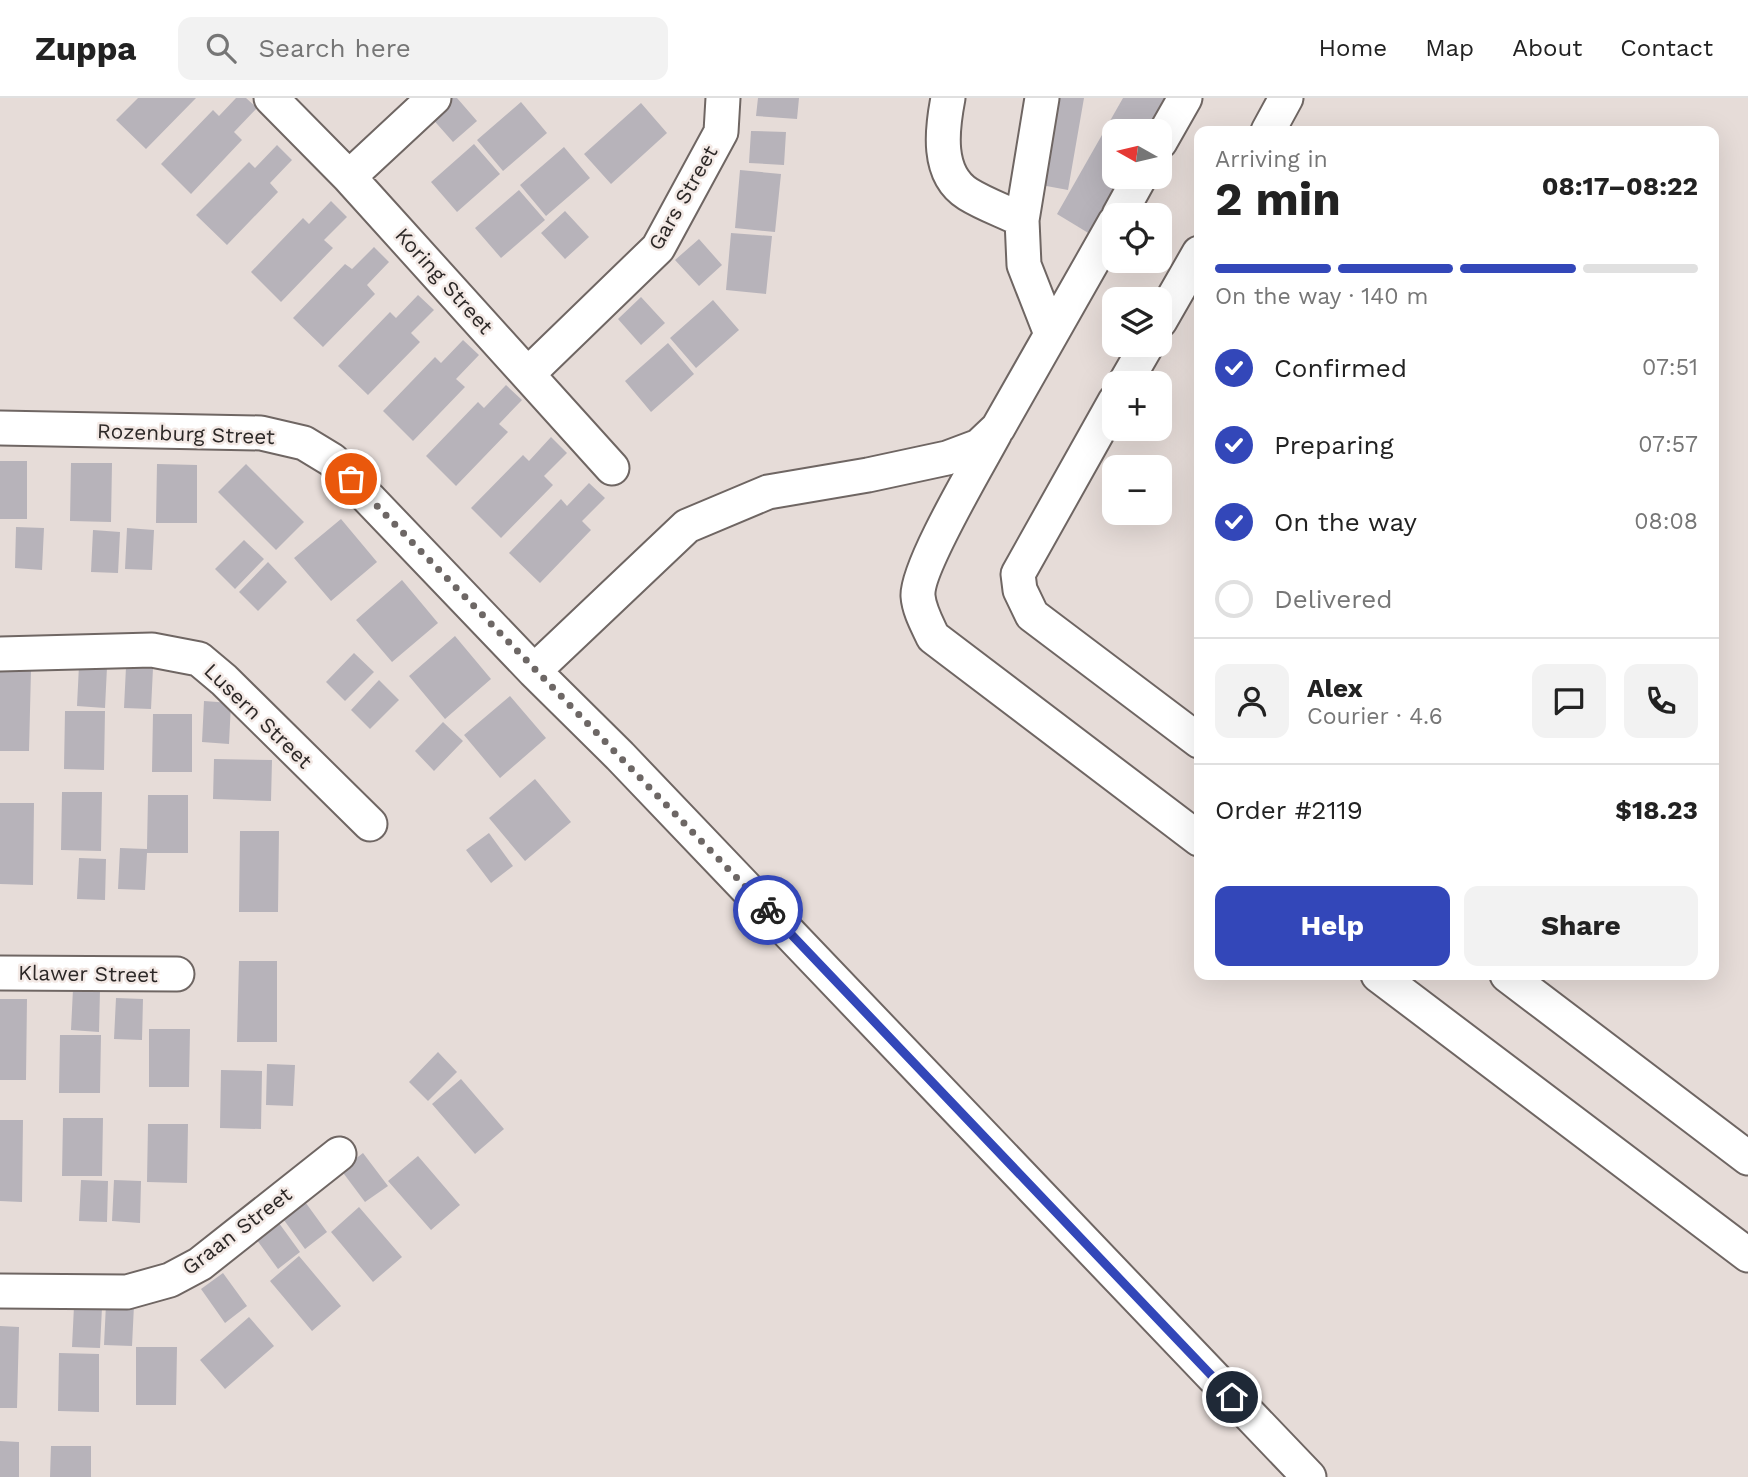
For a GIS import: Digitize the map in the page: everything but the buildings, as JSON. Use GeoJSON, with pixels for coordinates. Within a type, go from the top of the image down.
{"type":"FeatureCollection","features":[{"type":"Feature","properties":{"kind":"street","name":"Koring Street"},"geometry":{"type":"LineString","coordinates":[[271,98],[349,177],[529,373],[612,468]]}},
{"type":"Feature","properties":{"kind":"street"},"geometry":{"type":"LineString","coordinates":[[349,177],[434,98]]}},
{"type":"Feature","properties":{"kind":"street","name":"Gars Street"},"geometry":{"type":"LineString","coordinates":[[529,373],[658,248],[721,132],[723,98]]}},
{"type":"Feature","properties":{"kind":"street"},"geometry":{"type":"LineString","coordinates":[[948,98],[944,121],[944,164],[965,192],[1022,220]]}},
{"type":"Feature","properties":{"kind":"street"},"geometry":{"type":"LineString","coordinates":[[1042,98],[1022,220],[1024,265],[1051,334]]}},
{"type":"Feature","properties":{"kind":"street"},"geometry":{"type":"LineString","coordinates":[[1172,121],[1185,98]]}},
{"type":"Feature","properties":{"kind":"street"},"geometry":{"type":"LineString","coordinates":[[1271,126],[1286,98]]}},
{"type":"Feature","properties":{"kind":"street"},"geometry":{"type":"LineString","coordinates":[[1102,245],[998,428],[931,554],[917,593],[920,608],[933,637],[1194,835]]}},
{"type":"Feature","properties":{"kind":"street"},"geometry":{"type":"LineString","coordinates":[[1172,300],[1194,262]]}},
{"type":"Feature","properties":{"kind":"street"},"geometry":{"type":"LineString","coordinates":[[1102,424],[1018,574],[1020,590],[1032,615],[1194,737]]}},
{"type":"Feature","properties":{"kind":"street","name":"Rozenburg Street"},"geometry":{"type":"LineString","coordinates":[[0,428],[261,433],[304,443],[332,460],[534,671],[620,755],[1308,1477]]}},
{"type":"Feature","properties":{"kind":"street"},"geometry":{"type":"LineString","coordinates":[[534,671],[687,526],[768,492],[947,458],[979,446],[998,428]]}},
{"type":"Feature","properties":{"kind":"street","name":"Lusern Street"},"geometry":{"type":"LineString","coordinates":[[0,654],[152,650],[199,659],[370,824]]}},
{"type":"Feature","properties":{"kind":"street","name":"Klawer Street"},"geometry":{"type":"LineString","coordinates":[[0,973],[177,974]]}},
{"type":"Feature","properties":{"kind":"street"},"geometry":{"type":"LineString","coordinates":[[1385,980],[1748,1255]]}},
{"type":"Feature","properties":{"kind":"street"},"geometry":{"type":"LineString","coordinates":[[1514,980],[1748,1158]]}},
{"type":"Feature","properties":{"kind":"street","name":"Graan Street"},"geometry":{"type":"LineString","coordinates":[[0,1291],[127,1292],[170,1280],[200,1264],[339,1154]]}},
{"type":"Feature","properties":{"kind":"way so far"},"geometry":{"type":"LineString","coordinates":[[351,479],[768,910]]}},
{"type":"Feature","properties":{"kind":"route"},"geometry":{"type":"LineString","coordinates":[[768,910],[1232,1397]]}}]}
